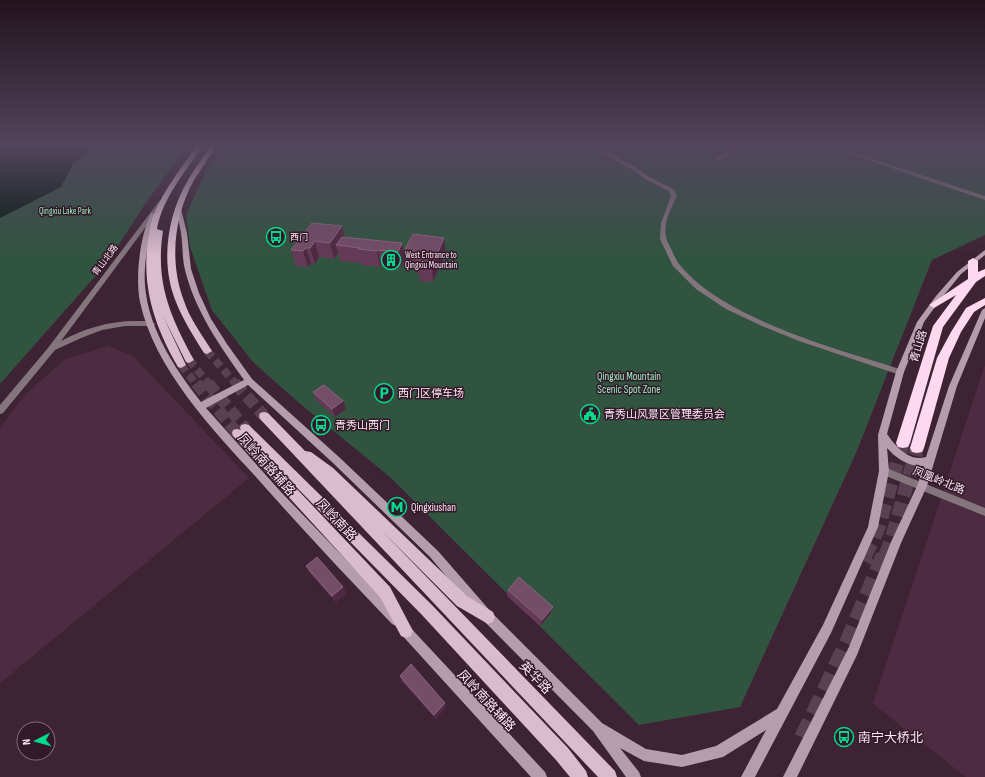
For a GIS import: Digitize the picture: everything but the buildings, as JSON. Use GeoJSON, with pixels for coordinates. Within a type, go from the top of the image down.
{"type":"FeatureCollection","features":[{"type":"Feature","properties":{"kind":"highway"},"geometry":{"type":"LineString","coordinates":[[934,305],[973,280],[973,261]]}},
{"type":"Feature","properties":{"kind":"highway","name":"青山路"},"geometry":{"type":"LineString","coordinates":[[903,442],[938,326],[973,280],[985,272]]}},
{"type":"Feature","properties":{"kind":"highway"},"geometry":{"type":"LineString","coordinates":[[917,448],[943,358],[956,332],[970,310],[985,301]]}},
{"type":"Feature","properties":{"kind":"main road"},"geometry":{"type":"LineString","coordinates":[[174,183],[157,215],[150,244],[148,272],[153,301],[164,332],[181,364]]}},
{"type":"Feature","properties":{"kind":"main road"},"geometry":{"type":"LineString","coordinates":[[175,183],[163,215],[157,239],[156,270],[161,299],[170,323],[189,360]]}},
{"type":"Feature","properties":{"kind":"main road"},"geometry":{"type":"LineString","coordinates":[[190,183],[178,210],[171,247],[173,272],[179,298],[190,323],[207,351]]}},
{"type":"Feature","properties":{"kind":"main road","name":"凤岭南路"},"geometry":{"type":"LineString","coordinates":[[264,416],[439,600]]}},
{"type":"Feature","properties":{"kind":"main road","name":"凤岭南路"},"geometry":{"type":"LineString","coordinates":[[406,631],[385,592],[241,431],[427,610],[562,754],[580,777]]}},
{"type":"Feature","properties":{"kind":"main road"},"geometry":{"type":"LineString","coordinates":[[289,443],[329,471],[462,600],[488,617]]}},
{"type":"Feature","properties":{"kind":"main road","name":"英华路"},"geometry":{"type":"LineString","coordinates":[[439,600],[609,777]]}},
{"type":"Feature","properties":{"kind":"street","name":"青山北路"},"geometry":{"type":"LineString","coordinates":[[0,411],[51,350],[174,183]]}},
{"type":"Feature","properties":{"kind":"street"},"geometry":{"type":"LineString","coordinates":[[658,183],[671,190],[674,196],[665,219],[663,238],[671,258],[693,284],[726,307],[771,329],[900,372]]}},
{"type":"Feature","properties":{"kind":"street"},"geometry":{"type":"LineString","coordinates":[[941,183],[985,198]]}},
{"type":"Feature","properties":{"kind":"street"},"geometry":{"type":"LineString","coordinates":[[178,210],[184,233],[188,268],[196,293],[210,324],[249,381],[336,460],[434,554],[488,617],[597,727],[634,777]]}},
{"type":"Feature","properties":{"kind":"street","name":"凤岭南路辅路"},"geometry":{"type":"LineString","coordinates":[[152,214],[142,252],[141,274],[144,303],[151,324],[162,348],[177,374],[200,407],[296,517],[406,631],[540,777]]}},
{"type":"Feature","properties":{"kind":"street"},"geometry":{"type":"LineString","coordinates":[[748,777],[827,629],[873,527],[884,471],[882,435],[900,372],[921,322],[960,274],[985,252]]}},
{"type":"Feature","properties":{"kind":"street"},"geometry":{"type":"LineString","coordinates":[[790,777],[853,651],[896,542],[922,486],[953,386],[985,310]]}},
{"type":"Feature","properties":{"kind":"street","name":"青山北路"},"geometry":{"type":"LineString","coordinates":[[51,350],[76,336],[103,327],[122,324],[151,324]]}},
{"type":"Feature","properties":{"kind":"street"},"geometry":{"type":"LineString","coordinates":[[200,407],[249,381]]}},
{"type":"Feature","properties":{"kind":"street"},"geometry":{"type":"LineString","coordinates":[[882,435],[894,450],[908,459],[920,463],[930,460]]}},
{"type":"Feature","properties":{"kind":"street","name":"凤凰岭北路"},"geometry":{"type":"LineString","coordinates":[[884,471],[985,512]]}},
{"type":"Feature","properties":{"kind":"street"},"geometry":{"type":"LineString","coordinates":[[597,727],[644,755],[682,761],[718,752],[784,712]]}},
{"type":"Feature","properties":{"kind":"shaded area"},"geometry":{"type":"Polygon","coordinates":[[[0,183],[63,183],[61,187],[0,218],[0,183]]]}},
{"type":"Feature","properties":{"kind":"shaded area"},"geometry":{"type":"Polygon","coordinates":[[[108,346],[133,356],[249,478],[0,683],[0,427],[26,394],[65,359],[108,346]]]}},
{"type":"Feature","properties":{"kind":"shaded area"},"geometry":{"type":"Polygon","coordinates":[[[985,365],[985,777],[966,777],[873,704],[985,365]]]}},
{"type":"Feature","properties":{"kind":"green space","name":"Qingxiu Lake Park"},"geometry":{"type":"Polygon","coordinates":[[[0,183],[160,183],[107,263],[0,384],[0,183]]]}},
{"type":"Feature","properties":{"kind":"green space","name":"Qingxiu Mountain Scenic Spot Zone"},"geometry":{"type":"Polygon","coordinates":[[[200,183],[985,183],[985,235],[932,260],[856,453],[740,707],[639,725],[390,477],[298,402],[253,362],[212,310],[190,247],[186,215],[200,183]]]}},
{"type":"Feature","properties":{"kind":"tunnel"},"geometry":{"type":"LineString","coordinates":[[207,351],[236,384]]}},
{"type":"Feature","properties":{"kind":"tunnel"},"geometry":{"type":"LineString","coordinates":[[189,360],[209,384]]}},
{"type":"Feature","properties":{"kind":"tunnel"},"geometry":{"type":"LineString","coordinates":[[181,365],[196,384]]}},
{"type":"Feature","properties":{"kind":"tunnel"},"geometry":{"type":"LineString","coordinates":[[196,383],[237,433]]}},
{"type":"Feature","properties":{"kind":"tunnel"},"geometry":{"type":"LineString","coordinates":[[208,383],[245,428]]}},
{"type":"Feature","properties":{"kind":"tunnel"},"geometry":{"type":"LineString","coordinates":[[235,383],[264,416]]}},
{"type":"Feature","properties":{"kind":"tunnel"},"geometry":{"type":"LineString","coordinates":[[865,556],[878,529],[903,443]]}},
{"type":"Feature","properties":{"kind":"tunnel"},"geometry":{"type":"LineString","coordinates":[[885,556],[892,538],[917,448]]}},
{"type":"Feature","properties":{"kind":"tunnel"},"geometry":{"type":"LineString","coordinates":[[863,560],[866,555]]}},
{"type":"Feature","properties":{"kind":"tunnel"},"geometry":{"type":"LineString","coordinates":[[803,738],[848,643],[885,555]]}},
{"type":"Feature","properties":{"kind":"place","name":"西门"},"geometry":{"type":"Point","coordinates":[276,237]}},
{"type":"Feature","properties":{"kind":"place","name":"West Entrance to Qingxiu Mountain"},"geometry":{"type":"Point","coordinates":[391,260]}},
{"type":"Feature","properties":{"kind":"place","name":"西门区停车场"},"geometry":{"type":"Point","coordinates":[384,393]}},
{"type":"Feature","properties":{"kind":"place","name":"青秀山风景区管理委员会"},"geometry":{"type":"Point","coordinates":[590,414]}},
{"type":"Feature","properties":{"kind":"place","name":"青秀山西门"},"geometry":{"type":"Point","coordinates":[321,425]}},
{"type":"Feature","properties":{"kind":"place","name":"Qingxiushan"},"geometry":{"type":"Point","coordinates":[397,507]}},
{"type":"Feature","properties":{"kind":"place","name":"南宁大桥北"},"geometry":{"type":"Point","coordinates":[844,737]}}]}
